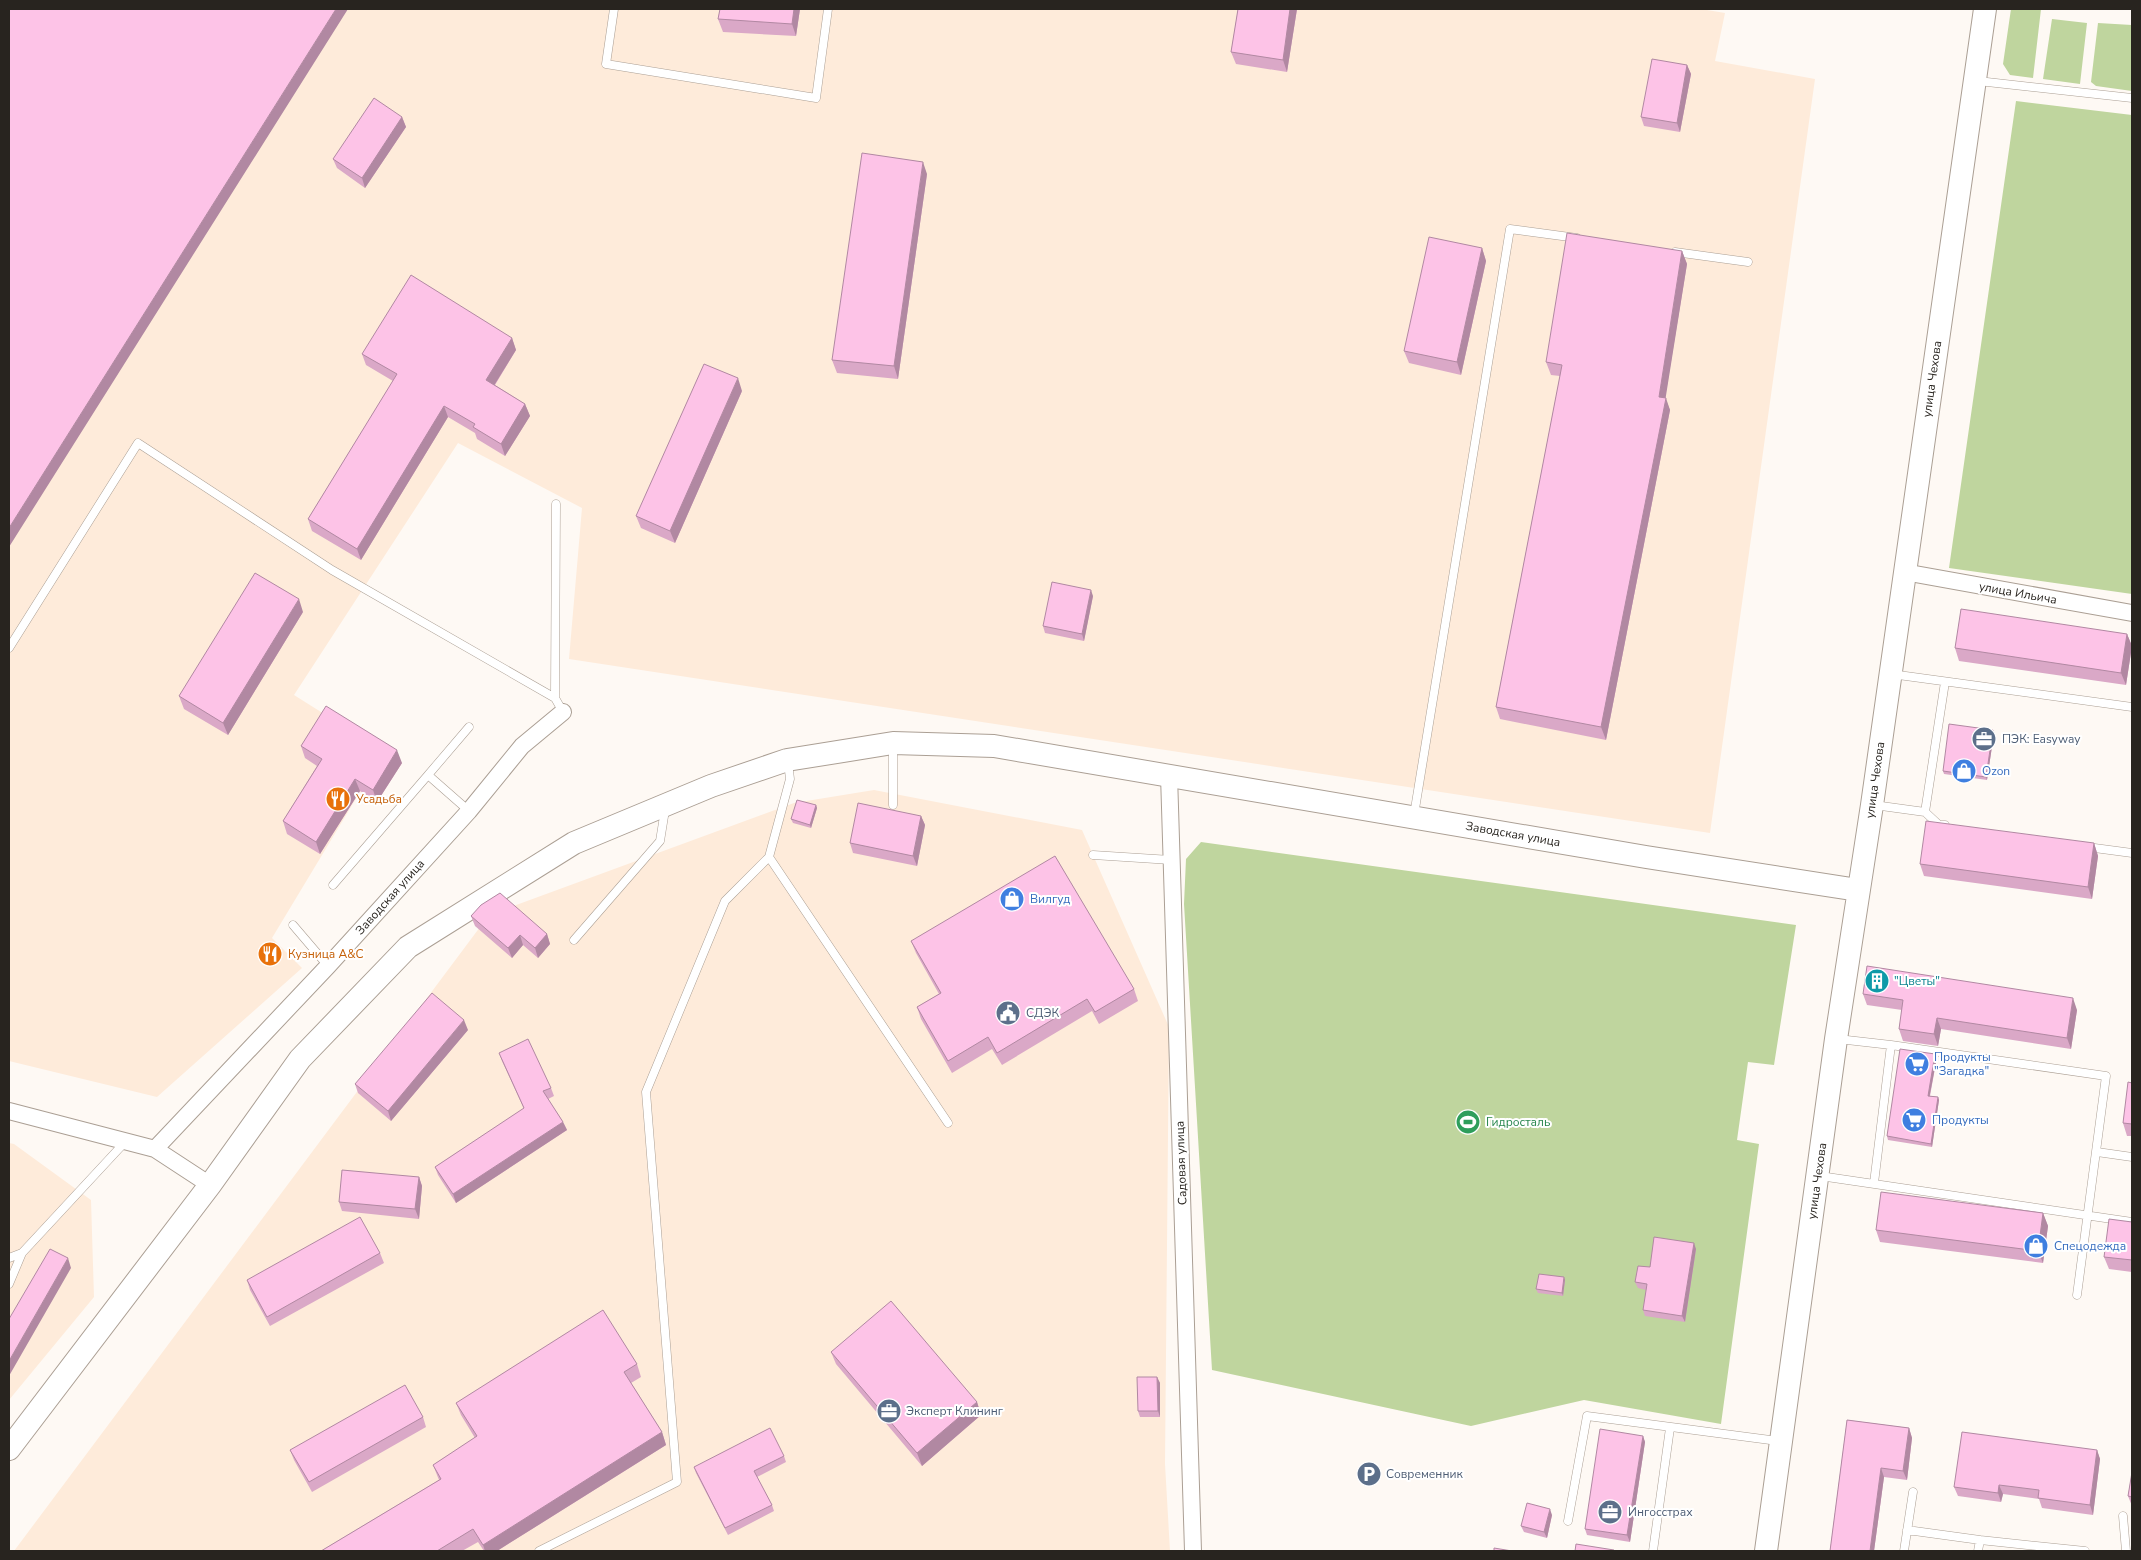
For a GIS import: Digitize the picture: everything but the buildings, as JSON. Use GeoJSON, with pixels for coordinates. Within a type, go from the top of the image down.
{"type":"FeatureCollection","features":[{"type":"Feature","properties":{"kind":"main road","name":"улица Чехова"},"geometry":{"type":"LineString","coordinates":[[1766,1551],[1836,1039],[1872,805],[1985,9]]}},
{"type":"Feature","properties":{"kind":"main road","name":"Заводская улица"},"geometry":{"type":"LineString","coordinates":[[9,1449],[210,1186],[300,1059],[408,947],[574,843],[711,786],[787,760],[893,743],[994,746],[1646,857],[1858,890]]}},
{"type":"Feature","properties":{"kind":"street","name":"улица Ильича"},"geometry":{"type":"LineString","coordinates":[[1904,572],[2132,613]]}},
{"type":"Feature","properties":{"kind":"street","name":"Заводская улица"},"geometry":{"type":"LineString","coordinates":[[155,1149],[328,966],[469,811],[522,746],[559,705]]}},
{"type":"Feature","properties":{"kind":"street","name":"Садовая улица"},"geometry":{"type":"LineString","coordinates":[[1168,775],[1171,860],[1175,877],[1193,1551]]}},
{"type":"Feature","properties":{"kind":"street"},"geometry":{"type":"LineString","coordinates":[[9,1111],[155,1149],[210,1186]]}},
{"type":"Feature","properties":{"kind":"lane"},"geometry":{"type":"LineString","coordinates":[[614,9],[606,64],[816,98],[828,9]]}},
{"type":"Feature","properties":{"kind":"lane"},"geometry":{"type":"LineString","coordinates":[[1976,80],[2132,98]]}},
{"type":"Feature","properties":{"kind":"lane"},"geometry":{"type":"LineString","coordinates":[[1414,817],[1510,229],[1590,240]]}},
{"type":"Feature","properties":{"kind":"lane"},"geometry":{"type":"LineString","coordinates":[[1669,251],[1748,262]]}},
{"type":"Feature","properties":{"kind":"lane"},"geometry":{"type":"LineString","coordinates":[[9,648],[138,443],[332,570],[559,705]]}},
{"type":"Feature","properties":{"kind":"lane"},"geometry":{"type":"LineString","coordinates":[[556,504],[559,705]]}},
{"type":"Feature","properties":{"kind":"lane"},"geometry":{"type":"LineString","coordinates":[[1890,674],[2132,707]]}},
{"type":"Feature","properties":{"kind":"lane"},"geometry":{"type":"LineString","coordinates":[[1925,812],[1945,682]]}},
{"type":"Feature","properties":{"kind":"lane"},"geometry":{"type":"LineString","coordinates":[[333,885],[469,727]]}},
{"type":"Feature","properties":{"kind":"lane"},"geometry":{"type":"LineString","coordinates":[[892,805],[893,743]]}},
{"type":"Feature","properties":{"kind":"lane"},"geometry":{"type":"LineString","coordinates":[[539,1551],[677,1482],[646,1092],[725,901],[769,857],[790,779],[787,760]]}},
{"type":"Feature","properties":{"kind":"lane"},"geometry":{"type":"LineString","coordinates":[[428,774],[469,811]]}},
{"type":"Feature","properties":{"kind":"lane"},"geometry":{"type":"LineString","coordinates":[[574,940],[660,841],[666,805]]}},
{"type":"Feature","properties":{"kind":"lane"},"geometry":{"type":"LineString","coordinates":[[1872,805],[1925,812],[1939,825],[1958,828]]}},
{"type":"Feature","properties":{"kind":"lane"},"geometry":{"type":"LineString","coordinates":[[2074,845],[2132,853]]}},
{"type":"Feature","properties":{"kind":"lane"},"geometry":{"type":"LineString","coordinates":[[1093,856],[1171,860]]}},
{"type":"Feature","properties":{"kind":"lane"},"geometry":{"type":"LineString","coordinates":[[769,857],[948,1123]]}},
{"type":"Feature","properties":{"kind":"lane"},"geometry":{"type":"LineString","coordinates":[[293,925],[328,966]]}},
{"type":"Feature","properties":{"kind":"lane"},"geometry":{"type":"LineString","coordinates":[[1836,1039],[1891,1045],[2106,1076],[2077,1295]]}},
{"type":"Feature","properties":{"kind":"lane"},"geometry":{"type":"LineString","coordinates":[[1874,1183],[1891,1045]]}},
{"type":"Feature","properties":{"kind":"lane"},"geometry":{"type":"LineString","coordinates":[[9,1284],[22,1254],[126,1141]]}},
{"type":"Feature","properties":{"kind":"lane"},"geometry":{"type":"LineString","coordinates":[[2097,1152],[2132,1157]]}},
{"type":"Feature","properties":{"kind":"lane"},"geometry":{"type":"LineString","coordinates":[[1818,1176],[2132,1222]]}},
{"type":"Feature","properties":{"kind":"lane"},"geometry":{"type":"LineString","coordinates":[[9,1258],[22,1254]]}},
{"type":"Feature","properties":{"kind":"lane"},"geometry":{"type":"LineString","coordinates":[[1568,1521],[1587,1416],[1782,1441]]}},
{"type":"Feature","properties":{"kind":"lane"},"geometry":{"type":"LineString","coordinates":[[1653,1551],[1670,1428]]}},
{"type":"Feature","properties":{"kind":"lane"},"geometry":{"type":"LineString","coordinates":[[1904,1551],[1913,1492]]}},
{"type":"Feature","properties":{"kind":"lane"},"geometry":{"type":"LineString","coordinates":[[2123,1516],[2126,1551]]}},
{"type":"Feature","properties":{"kind":"lane"},"geometry":{"type":"LineString","coordinates":[[1907,1530],[2085,1551]]}},
{"type":"Feature","properties":{"kind":"lane"},"geometry":{"type":"LineString","coordinates":[[1978,1551],[1980,1540]]}},
{"type":"Feature","properties":{"kind":"shaded area"},"geometry":{"type":"Polygon","coordinates":[[[9,9],[1701,9],[1725,13],[1715,61],[1815,79],[1710,833],[569,659],[582,508],[458,443],[294,695],[402,763],[377,802],[360,792],[272,938],[302,968],[157,1097],[9,1061],[9,9]]]}},
{"type":"Feature","properties":{"kind":"shaded area"},"geometry":{"type":"Polygon","coordinates":[[[874,790],[1082,830],[1169,1027],[1165,1464],[1170,1551],[14,1551],[489,915],[794,803],[874,790]]]}},
{"type":"Feature","properties":{"kind":"shaded area"},"geometry":{"type":"Polygon","coordinates":[[[9,1143],[14,1144],[91,1200],[94,1297],[9,1400],[9,1143]]]}},
{"type":"Feature","properties":{"kind":"green space"},"geometry":{"type":"Polygon","coordinates":[[[2011,9],[2041,9],[2033,78],[2010,75],[2003,64],[2011,9]]]}},
{"type":"Feature","properties":{"kind":"green space"},"geometry":{"type":"Polygon","coordinates":[[[2052,19],[2087,23],[2080,84],[2043,79],[2052,19]]]}},
{"type":"Feature","properties":{"kind":"green space"},"geometry":{"type":"Polygon","coordinates":[[[2098,23],[2132,25],[2132,91],[2096,86],[2091,82],[2098,23]]]}},
{"type":"Feature","properties":{"kind":"green space"},"geometry":{"type":"Polygon","coordinates":[[[2016,101],[2132,115],[2132,594],[1949,568],[2016,101]]]}},
{"type":"Feature","properties":{"kind":"green space","name":"Гидросталь"},"geometry":{"type":"Polygon","coordinates":[[[1201,842],[1796,925],[1774,1065],[1748,1062],[1737,1140],[1759,1144],[1721,1424],[1584,1400],[1471,1426],[1212,1370],[1184,904],[1186,859],[1201,842]]]}},
{"type":"Feature","properties":{"kind":"place","name":"ПЭК: Easyway"},"geometry":{"type":"Point","coordinates":[1984,739]}},
{"type":"Feature","properties":{"kind":"place","name":"Ozon"},"geometry":{"type":"Point","coordinates":[1964,771]}},
{"type":"Feature","properties":{"kind":"place","name":"Усадьба"},"geometry":{"type":"Point","coordinates":[338,799]}},
{"type":"Feature","properties":{"kind":"place","name":"Вилгуд"},"geometry":{"type":"Point","coordinates":[1012,899]}},
{"type":"Feature","properties":{"kind":"place","name":"Кузница А&С"},"geometry":{"type":"Point","coordinates":[270,954]}},
{"type":"Feature","properties":{"kind":"place","name":"\"Цветы\""},"geometry":{"type":"Point","coordinates":[1877,981]}},
{"type":"Feature","properties":{"kind":"place","name":"СДЭК"},"geometry":{"type":"Point","coordinates":[1008,1013]}},
{"type":"Feature","properties":{"kind":"place","name":"Продукты \"Загадка\""},"geometry":{"type":"Point","coordinates":[1917,1064]}},
{"type":"Feature","properties":{"kind":"place","name":"Продукты"},"geometry":{"type":"Point","coordinates":[1914,1120]}},
{"type":"Feature","properties":{"kind":"place","name":"Гидросталь"},"geometry":{"type":"Point","coordinates":[1468,1122]}},
{"type":"Feature","properties":{"kind":"place","name":"Спецодежда"},"geometry":{"type":"Point","coordinates":[2036,1246]}},
{"type":"Feature","properties":{"kind":"place","name":"Эксперт Клининг"},"geometry":{"type":"Point","coordinates":[889,1411]}},
{"type":"Feature","properties":{"kind":"place","name":"Современник"},"geometry":{"type":"Point","coordinates":[1369,1474]}},
{"type":"Feature","properties":{"kind":"place","name":"Ингосстрах"},"geometry":{"type":"Point","coordinates":[1610,1512]}}]}
